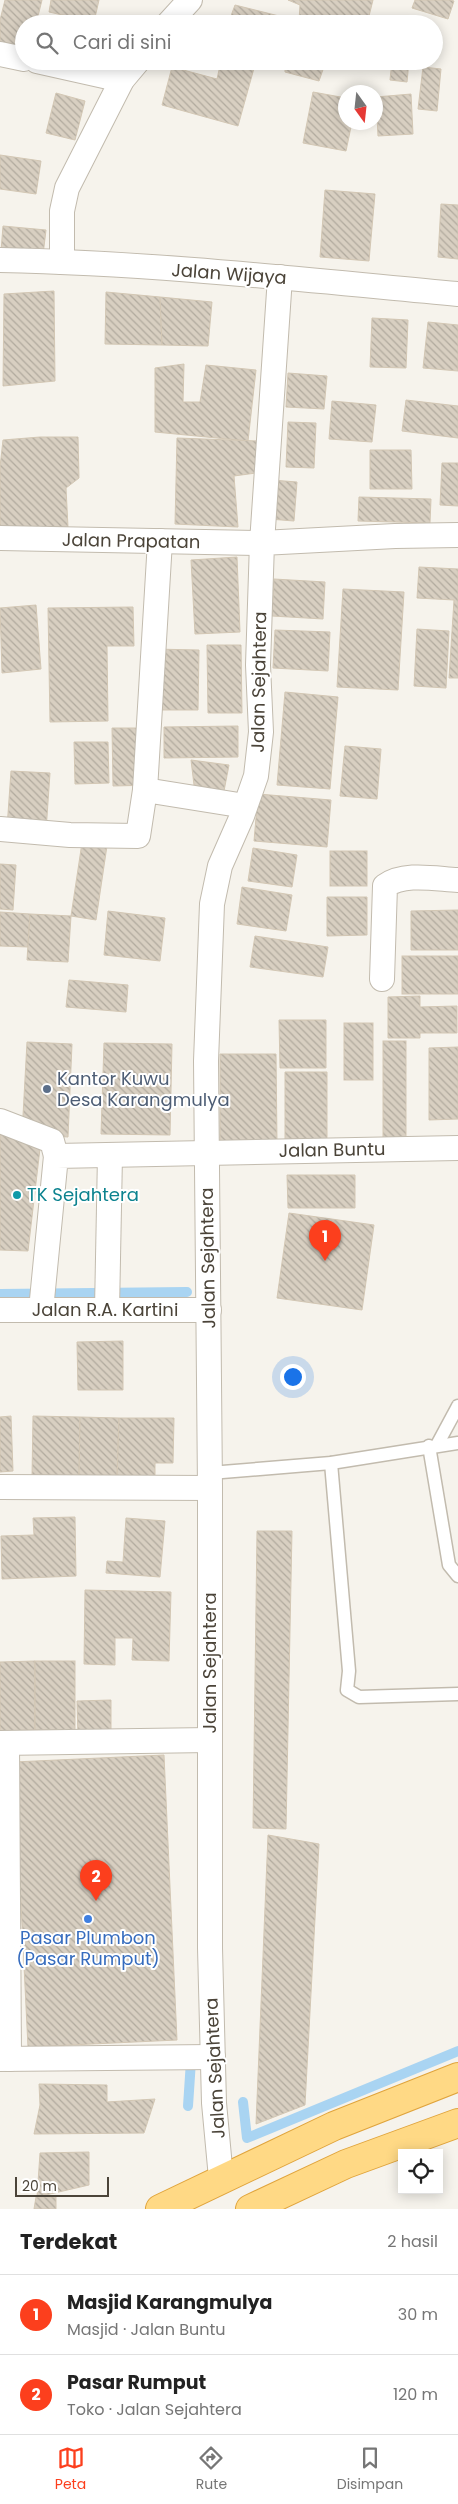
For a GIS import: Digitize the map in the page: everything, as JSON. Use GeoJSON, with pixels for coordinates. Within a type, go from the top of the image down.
{"type":"FeatureCollection","features":[{"type":"Feature","properties":{"kind":"highway"},"geometry":{"type":"LineString","coordinates":[[160,2209],[221,2178],[334,2126],[458,2077]]}},
{"type":"Feature","properties":{"kind":"highway"},"geometry":{"type":"LineString","coordinates":[[250,2209],[287,2201],[346,2164],[458,2123]]}},
{"type":"Feature","properties":{"kind":"street"},"geometry":{"type":"LineString","coordinates":[[176,15],[190,0]]}},
{"type":"Feature","properties":{"kind":"street"},"geometry":{"type":"LineString","coordinates":[[0,54],[15,57]]}},
{"type":"Feature","properties":{"kind":"street"},"geometry":{"type":"LineString","coordinates":[[77,70],[122,80]]}},
{"type":"Feature","properties":{"kind":"street"},"geometry":{"type":"LineString","coordinates":[[62,262],[62,211],[67,188],[122,80],[130,70]]}},
{"type":"Feature","properties":{"kind":"street","name":"Jalan Wijaya"},"geometry":{"type":"LineString","coordinates":[[0,260],[62,262],[280,277],[458,294]]}},
{"type":"Feature","properties":{"kind":"street","name":"Jalan Sejahtera"},"geometry":{"type":"LineString","coordinates":[[221,2178],[213,2057],[210,1948],[210,1310],[205,1152],[206,1061],[212,904],[220,866],[256,776],[261,732],[258,666],[262,543],[280,277]]}},
{"type":"Feature","properties":{"kind":"street"},"geometry":{"type":"LineString","coordinates":[[262,543],[395,536],[458,535]]}},
{"type":"Feature","properties":{"kind":"street","name":"Jalan Prapatan"},"geometry":{"type":"LineString","coordinates":[[0,538],[262,543]]}},
{"type":"Feature","properties":{"kind":"street"},"geometry":{"type":"LineString","coordinates":[[0,829],[70,835],[138,836],[146,790],[160,541]]}},
{"type":"Feature","properties":{"kind":"street"},"geometry":{"type":"LineString","coordinates":[[146,790],[245,806]]}},
{"type":"Feature","properties":{"kind":"street"},"geometry":{"type":"LineString","coordinates":[[382,979],[385,886],[394,880],[404,878],[458,880]]}},
{"type":"Feature","properties":{"kind":"street"},"geometry":{"type":"LineString","coordinates":[[0,1121],[52,1141],[56,1156],[41,1309]]}},
{"type":"Feature","properties":{"kind":"street","name":"Jalan Buntu"},"geometry":{"type":"LineString","coordinates":[[56,1156],[458,1148]]}},
{"type":"Feature","properties":{"kind":"street"},"geometry":{"type":"LineString","coordinates":[[107,1309],[110,1155]]}},
{"type":"Feature","properties":{"kind":"street","name":"Jalan R.A. Kartini"},"geometry":{"type":"LineString","coordinates":[[0,1310],[210,1310]]}},
{"type":"Feature","properties":{"kind":"street"},"geometry":{"type":"LineString","coordinates":[[0,1487],[210,1480]]}},
{"type":"Feature","properties":{"kind":"street"},"geometry":{"type":"LineString","coordinates":[[210,1740],[3,1743],[5,2059],[213,2057]]}},
{"type":"Feature","properties":{"kind":"lane"},"geometry":{"type":"LineString","coordinates":[[458,1406],[433,1446],[448,1564],[458,1576]]}},
{"type":"Feature","properties":{"kind":"lane"},"geometry":{"type":"LineString","coordinates":[[210,1480],[458,1443]]}},
{"type":"Feature","properties":{"kind":"lane"},"geometry":{"type":"LineString","coordinates":[[331,1463],[349,1671],[348,1690],[359,1697],[458,1694]]}},
{"type":"Feature","properties":{"kind":"building"},"geometry":{"type":"Polygon","coordinates":[[[5,0],[42,0],[38,15],[15,15],[15,50],[0,47],[0,20],[5,0]]]}},
{"type":"Feature","properties":{"kind":"building"},"geometry":{"type":"Polygon","coordinates":[[[51,0],[99,0],[96,15],[62,15],[49,12],[51,0]]]}},
{"type":"Feature","properties":{"kind":"building"},"geometry":{"type":"Polygon","coordinates":[[[288,0],[373,0],[369,15],[299,15],[300,5],[288,0]]]}},
{"type":"Feature","properties":{"kind":"building"},"geometry":{"type":"Polygon","coordinates":[[[415,0],[454,1],[448,19],[443,17],[443,15],[435,15],[412,8],[415,0]]]}},
{"type":"Feature","properties":{"kind":"building"},"geometry":{"type":"Polygon","coordinates":[[[235,5],[275,15],[231,15],[235,5]]]}},
{"type":"Feature","properties":{"kind":"building"},"geometry":{"type":"Polygon","coordinates":[[[171,70],[183,70],[217,79],[219,70],[254,70],[238,126],[162,105],[171,70]]]}},
{"type":"Feature","properties":{"kind":"building"},"geometry":{"type":"Polygon","coordinates":[[[285,70],[323,70],[319,81],[285,72],[285,70]]]}},
{"type":"Feature","properties":{"kind":"building"},"geometry":{"type":"Polygon","coordinates":[[[391,70],[408,70],[407,82],[390,80],[391,70]]]}},
{"type":"Feature","properties":{"kind":"building"},"geometry":{"type":"Polygon","coordinates":[[[423,70],[441,70],[437,111],[418,109],[423,70]]]}},
{"type":"Feature","properties":{"kind":"building"},"geometry":{"type":"Polygon","coordinates":[[[313,92],[338,97],[338,130],[350,130],[346,151],[303,143],[313,92]]]}},
{"type":"Feature","properties":{"kind":"building"},"geometry":{"type":"Polygon","coordinates":[[[56,93],[85,101],[75,140],[46,133],[56,93]]]}},
{"type":"Feature","properties":{"kind":"building"},"geometry":{"type":"Polygon","coordinates":[[[411,94],[413,134],[378,136],[378,130],[383,130],[383,96],[411,94]]]}},
{"type":"Feature","properties":{"kind":"building"},"geometry":{"type":"Polygon","coordinates":[[[0,155],[41,161],[36,194],[0,189],[0,155]]]}},
{"type":"Feature","properties":{"kind":"building"},"geometry":{"type":"Polygon","coordinates":[[[325,190],[375,194],[369,261],[320,257],[325,190]]]}},
{"type":"Feature","properties":{"kind":"building"},"geometry":{"type":"Polygon","coordinates":[[[441,204],[458,205],[458,259],[438,257],[441,204]]]}},
{"type":"Feature","properties":{"kind":"building"},"geometry":{"type":"Polygon","coordinates":[[[3,226],[46,230],[43,255],[1,251],[3,226]]]}},
{"type":"Feature","properties":{"kind":"building"},"geometry":{"type":"Polygon","coordinates":[[[54,291],[55,381],[3,386],[4,294],[54,291]]]}},
{"type":"Feature","properties":{"kind":"building"},"geometry":{"type":"Polygon","coordinates":[[[106,292],[160,297],[162,345],[105,344],[106,292]]]}},
{"type":"Feature","properties":{"kind":"building"},"geometry":{"type":"Polygon","coordinates":[[[160,297],[212,302],[208,346],[162,345],[160,297]]]}},
{"type":"Feature","properties":{"kind":"building"},"geometry":{"type":"Polygon","coordinates":[[[372,318],[408,320],[406,368],[370,367],[372,318]]]}},
{"type":"Feature","properties":{"kind":"building"},"geometry":{"type":"Polygon","coordinates":[[[428,322],[458,325],[458,371],[423,368],[428,322]]]}},
{"type":"Feature","properties":{"kind":"building"},"geometry":{"type":"Polygon","coordinates":[[[184,364],[183,402],[200,402],[206,365],[256,370],[248,441],[155,432],[155,368],[184,364]]]}},
{"type":"Feature","properties":{"kind":"building"},"geometry":{"type":"Polygon","coordinates":[[[288,373],[327,376],[324,409],[286,407],[288,373]]]}},
{"type":"Feature","properties":{"kind":"building"},"geometry":{"type":"Polygon","coordinates":[[[406,400],[458,406],[458,438],[402,431],[406,400]]]}},
{"type":"Feature","properties":{"kind":"building"},"geometry":{"type":"Polygon","coordinates":[[[332,401],[376,405],[372,442],[329,439],[332,401]]]}},
{"type":"Feature","properties":{"kind":"building"},"geometry":{"type":"Polygon","coordinates":[[[288,422],[316,423],[314,468],[286,467],[288,422]]]}},
{"type":"Feature","properties":{"kind":"building"},"geometry":{"type":"Polygon","coordinates":[[[40,437],[78,437],[79,478],[66,488],[68,527],[0,532],[0,467],[3,440],[40,437]]]}},
{"type":"Feature","properties":{"kind":"building"},"geometry":{"type":"Polygon","coordinates":[[[177,438],[258,441],[256,473],[234,476],[238,527],[175,524],[177,438]]]}},
{"type":"Feature","properties":{"kind":"building"},"geometry":{"type":"Polygon","coordinates":[[[370,450],[411,450],[412,489],[370,489],[370,450]]]}},
{"type":"Feature","properties":{"kind":"building"},"geometry":{"type":"Polygon","coordinates":[[[442,463],[458,463],[458,506],[440,505],[442,463]]]}},
{"type":"Feature","properties":{"kind":"building"},"geometry":{"type":"Polygon","coordinates":[[[272,480],[297,482],[294,521],[269,519],[272,480]]]}},
{"type":"Feature","properties":{"kind":"building"},"geometry":{"type":"Polygon","coordinates":[[[359,497],[431,499],[430,523],[358,521],[359,497]]]}},
{"type":"Feature","properties":{"kind":"building"},"geometry":{"type":"Polygon","coordinates":[[[237,557],[240,632],[195,634],[191,560],[237,557]]]}},
{"type":"Feature","properties":{"kind":"building"},"geometry":{"type":"Polygon","coordinates":[[[419,567],[458,569],[458,678],[449,678],[454,600],[417,598],[419,567]]]}},
{"type":"Feature","properties":{"kind":"building"},"geometry":{"type":"Polygon","coordinates":[[[274,579],[325,582],[323,619],[272,616],[274,579]]]}},
{"type":"Feature","properties":{"kind":"building"},"geometry":{"type":"Polygon","coordinates":[[[343,589],[404,592],[398,690],[337,687],[343,589]]]}},
{"type":"Feature","properties":{"kind":"building"},"geometry":{"type":"Polygon","coordinates":[[[36,605],[41,669],[2,673],[0,608],[36,605]]]}},
{"type":"Feature","properties":{"kind":"building"},"geometry":{"type":"Polygon","coordinates":[[[133,607],[134,646],[107,646],[108,721],[50,722],[48,608],[133,607]]]}},
{"type":"Feature","properties":{"kind":"building"},"geometry":{"type":"Polygon","coordinates":[[[417,629],[449,631],[446,688],[414,686],[417,629]]]}},
{"type":"Feature","properties":{"kind":"building"},"geometry":{"type":"Polygon","coordinates":[[[275,630],[330,632],[328,671],[273,668],[275,630]]]}},
{"type":"Feature","properties":{"kind":"building"},"geometry":{"type":"Polygon","coordinates":[[[207,645],[241,645],[242,713],[208,713],[207,645]]]}},
{"type":"Feature","properties":{"kind":"building"},"geometry":{"type":"Polygon","coordinates":[[[153,649],[199,650],[198,710],[153,710],[153,649]]]}},
{"type":"Feature","properties":{"kind":"building"},"geometry":{"type":"Polygon","coordinates":[[[285,692],[338,697],[330,789],[277,785],[285,692]]]}},
{"type":"Feature","properties":{"kind":"building"},"geometry":{"type":"Polygon","coordinates":[[[238,726],[238,757],[164,758],[164,727],[238,726]]]}},
{"type":"Feature","properties":{"kind":"building"},"geometry":{"type":"Polygon","coordinates":[[[112,728],[154,728],[155,785],[113,786],[112,728]]]}},
{"type":"Feature","properties":{"kind":"building"},"geometry":{"type":"Polygon","coordinates":[[[74,742],[108,742],[109,783],[75,784],[74,742]]]}},
{"type":"Feature","properties":{"kind":"building"},"geometry":{"type":"Polygon","coordinates":[[[345,746],[381,749],[377,799],[340,796],[345,746]]]}},
{"type":"Feature","properties":{"kind":"building"},"geometry":{"type":"Polygon","coordinates":[[[191,760],[229,765],[224,791],[194,785],[191,760]]]}},
{"type":"Feature","properties":{"kind":"building"},"geometry":{"type":"Polygon","coordinates":[[[11,771],[50,773],[46,831],[7,828],[11,771]]]}},
{"type":"Feature","properties":{"kind":"building"},"geometry":{"type":"Polygon","coordinates":[[[258,794],[331,800],[327,847],[254,841],[258,794]]]}},
{"type":"Feature","properties":{"kind":"building"},"geometry":{"type":"Polygon","coordinates":[[[83,836],[108,839],[96,920],[71,916],[83,836]]]}},
{"type":"Feature","properties":{"kind":"building"},"geometry":{"type":"Polygon","coordinates":[[[253,848],[297,855],[292,887],[248,881],[253,848]]]}},
{"type":"Feature","properties":{"kind":"building"},"geometry":{"type":"Polygon","coordinates":[[[330,851],[367,851],[367,886],[330,886],[330,851]]]}},
{"type":"Feature","properties":{"kind":"building"},"geometry":{"type":"Polygon","coordinates":[[[0,864],[16,865],[13,910],[0,909],[0,864]]]}},
{"type":"Feature","properties":{"kind":"building"},"geometry":{"type":"Polygon","coordinates":[[[242,887],[292,895],[286,931],[237,924],[242,887]]]}},
{"type":"Feature","properties":{"kind":"building"},"geometry":{"type":"Polygon","coordinates":[[[327,897],[367,897],[367,935],[327,936],[327,897]]]}},
{"type":"Feature","properties":{"kind":"building"},"geometry":{"type":"Polygon","coordinates":[[[458,910],[458,950],[411,950],[411,911],[458,910]]]}},
{"type":"Feature","properties":{"kind":"building"},"geometry":{"type":"Polygon","coordinates":[[[108,911],[165,918],[160,961],[104,955],[108,911]]]}},
{"type":"Feature","properties":{"kind":"building"},"geometry":{"type":"Polygon","coordinates":[[[0,912],[30,914],[28,947],[0,946],[0,912]]]}},
{"type":"Feature","properties":{"kind":"building"},"geometry":{"type":"Polygon","coordinates":[[[30,914],[71,916],[68,962],[27,960],[30,914]]]}},
{"type":"Feature","properties":{"kind":"building"},"geometry":{"type":"Polygon","coordinates":[[[255,936],[328,947],[323,977],[250,967],[255,936]]]}},
{"type":"Feature","properties":{"kind":"building"},"geometry":{"type":"Polygon","coordinates":[[[402,956],[458,956],[458,994],[402,994],[402,956]]]}},
{"type":"Feature","properties":{"kind":"building"},"geometry":{"type":"Polygon","coordinates":[[[69,980],[128,985],[126,1012],[66,1007],[69,980]]]}},
{"type":"Feature","properties":{"kind":"building"},"geometry":{"type":"Polygon","coordinates":[[[420,996],[420,1007],[457,1006],[457,1033],[420,1033],[420,1038],[388,1038],[388,997],[420,996]]]}},
{"type":"Feature","properties":{"kind":"building"},"geometry":{"type":"Polygon","coordinates":[[[279,1020],[326,1020],[326,1068],[280,1068],[279,1020]]]}},
{"type":"Feature","properties":{"kind":"building"},"geometry":{"type":"Polygon","coordinates":[[[344,1023],[373,1023],[373,1080],[344,1080],[344,1023]]]}},
{"type":"Feature","properties":{"kind":"building"},"geometry":{"type":"Polygon","coordinates":[[[383,1041],[406,1041],[406,1145],[383,1145],[383,1041]]]}},
{"type":"Feature","properties":{"kind":"building","name":"Kantor Kuwu Desa Karangmulya"},"geometry":{"type":"Polygon","coordinates":[[[27,1042],[72,1044],[68,1137],[22,1134],[27,1042]]]}},
{"type":"Feature","properties":{"kind":"building"},"geometry":{"type":"Polygon","coordinates":[[[104,1043],[172,1044],[170,1135],[101,1134],[104,1043]]]}},
{"type":"Feature","properties":{"kind":"building"},"geometry":{"type":"Polygon","coordinates":[[[458,1047],[458,1119],[429,1120],[429,1048],[458,1047]]]}},
{"type":"Feature","properties":{"kind":"building"},"geometry":{"type":"Polygon","coordinates":[[[220,1054],[276,1054],[277,1144],[220,1145],[220,1054]]]}},
{"type":"Feature","properties":{"kind":"building"},"geometry":{"type":"Polygon","coordinates":[[[285,1072],[327,1072],[327,1149],[285,1150],[285,1072]]]}},
{"type":"Feature","properties":{"kind":"building","name":"TK Sejahtera"},"geometry":{"type":"Polygon","coordinates":[[[0,1134],[41,1140],[28,1251],[0,1250],[0,1134]]]}},
{"type":"Feature","properties":{"kind":"building"},"geometry":{"type":"Polygon","coordinates":[[[287,1175],[355,1175],[355,1208],[288,1208],[287,1175]]]}},
{"type":"Feature","properties":{"kind":"building"},"geometry":{"type":"Polygon","coordinates":[[[289,1213],[374,1225],[362,1310],[277,1298],[289,1213]]]}},
{"type":"Feature","properties":{"kind":"building"},"geometry":{"type":"Polygon","coordinates":[[[123,1341],[123,1390],[78,1390],[77,1342],[123,1341]]]}},
{"type":"Feature","properties":{"kind":"building"},"geometry":{"type":"Polygon","coordinates":[[[11,1416],[13,1471],[0,1472],[0,1417],[11,1416]]]}},
{"type":"Feature","properties":{"kind":"building"},"geometry":{"type":"Polygon","coordinates":[[[33,1416],[80,1417],[79,1478],[32,1477],[33,1416]]]}},
{"type":"Feature","properties":{"kind":"building"},"geometry":{"type":"Polygon","coordinates":[[[80,1417],[119,1418],[117,1479],[79,1478],[80,1417]]]}},
{"type":"Feature","properties":{"kind":"building"},"geometry":{"type":"Polygon","coordinates":[[[119,1418],[174,1418],[173,1463],[155,1463],[155,1480],[117,1479],[119,1418]]]}},
{"type":"Feature","properties":{"kind":"building"},"geometry":{"type":"Polygon","coordinates":[[[75,1517],[76,1576],[2,1579],[1,1536],[34,1535],[33,1518],[75,1517]]]}},
{"type":"Feature","properties":{"kind":"building"},"geometry":{"type":"Polygon","coordinates":[[[126,1518],[165,1521],[160,1577],[106,1573],[107,1561],[123,1562],[126,1518]]]}},
{"type":"Feature","properties":{"kind":"building"},"geometry":{"type":"Polygon","coordinates":[[[257,1531],[292,1531],[286,1829],[253,1828],[257,1531]]]}},
{"type":"Feature","properties":{"kind":"building"},"geometry":{"type":"Polygon","coordinates":[[[85,1590],[171,1592],[169,1661],[132,1660],[133,1638],[115,1638],[115,1665],[84,1664],[85,1590]]]}},
{"type":"Feature","properties":{"kind":"building"},"geometry":{"type":"Polygon","coordinates":[[[35,1661],[35,1730],[0,1731],[0,1662],[35,1661]]]}},
{"type":"Feature","properties":{"kind":"building"},"geometry":{"type":"Polygon","coordinates":[[[35,1661],[75,1661],[75,1730],[35,1730],[35,1661]]]}},
{"type":"Feature","properties":{"kind":"building"},"geometry":{"type":"Polygon","coordinates":[[[111,1700],[111,1737],[78,1737],[77,1701],[111,1700]]]}},
{"type":"Feature","properties":{"kind":"building"},"geometry":{"type":"Polygon","coordinates":[[[164,1755],[177,2040],[28,2047],[14,1762],[164,1755]]]}},
{"type":"Feature","properties":{"kind":"building"},"geometry":{"type":"Polygon","coordinates":[[[268,1835],[319,1844],[305,2105],[256,2124],[268,1835]]]}},
{"type":"Feature","properties":{"kind":"building"},"geometry":{"type":"Polygon","coordinates":[[[39,2084],[107,2085],[107,2102],[155,2099],[144,2133],[34,2134],[40,2105],[39,2084]]]}},
{"type":"Feature","properties":{"kind":"building"},"geometry":{"type":"Polygon","coordinates":[[[89,2152],[89,2185],[37,2197],[40,2153],[89,2152]]]}},
{"type":"Feature","properties":{"kind":"building"},"geometry":{"type":"Polygon","coordinates":[[[36,2197],[56,2197],[56,2209],[34,2209],[36,2197]]]}},
{"type":"Feature","properties":{"kind":"waterway"},"geometry":{"type":"LineString","coordinates":[[0,1294],[187,1292]]}},
{"type":"Feature","properties":{"kind":"waterway"},"geometry":{"type":"LineString","coordinates":[[243,2102],[247,2138],[458,2051]]}},
{"type":"Feature","properties":{"kind":"waterway"},"geometry":{"type":"LineString","coordinates":[[186,2061],[191,2061],[188,2106]]}},
{"type":"Feature","properties":{"kind":"place","name":"Kantor Kuwu Desa Karangmulya"},"geometry":{"type":"Point","coordinates":[47,1089]}},
{"type":"Feature","properties":{"kind":"place","name":"TK Sejahtera"},"geometry":{"type":"Point","coordinates":[17,1195]}},
{"type":"Feature","properties":{"kind":"place","name":"Masjid Karangmulya"},"geometry":{"type":"Point","coordinates":[325,1261]}},
{"type":"Feature","properties":{"kind":"place","name":"Pasar Rumput"},"geometry":{"type":"Point","coordinates":[96,1901]}},
{"type":"Feature","properties":{"kind":"place","name":"Pasar Plumbon (Pasar Rumput)"},"geometry":{"type":"Point","coordinates":[88,1919]}}]}
